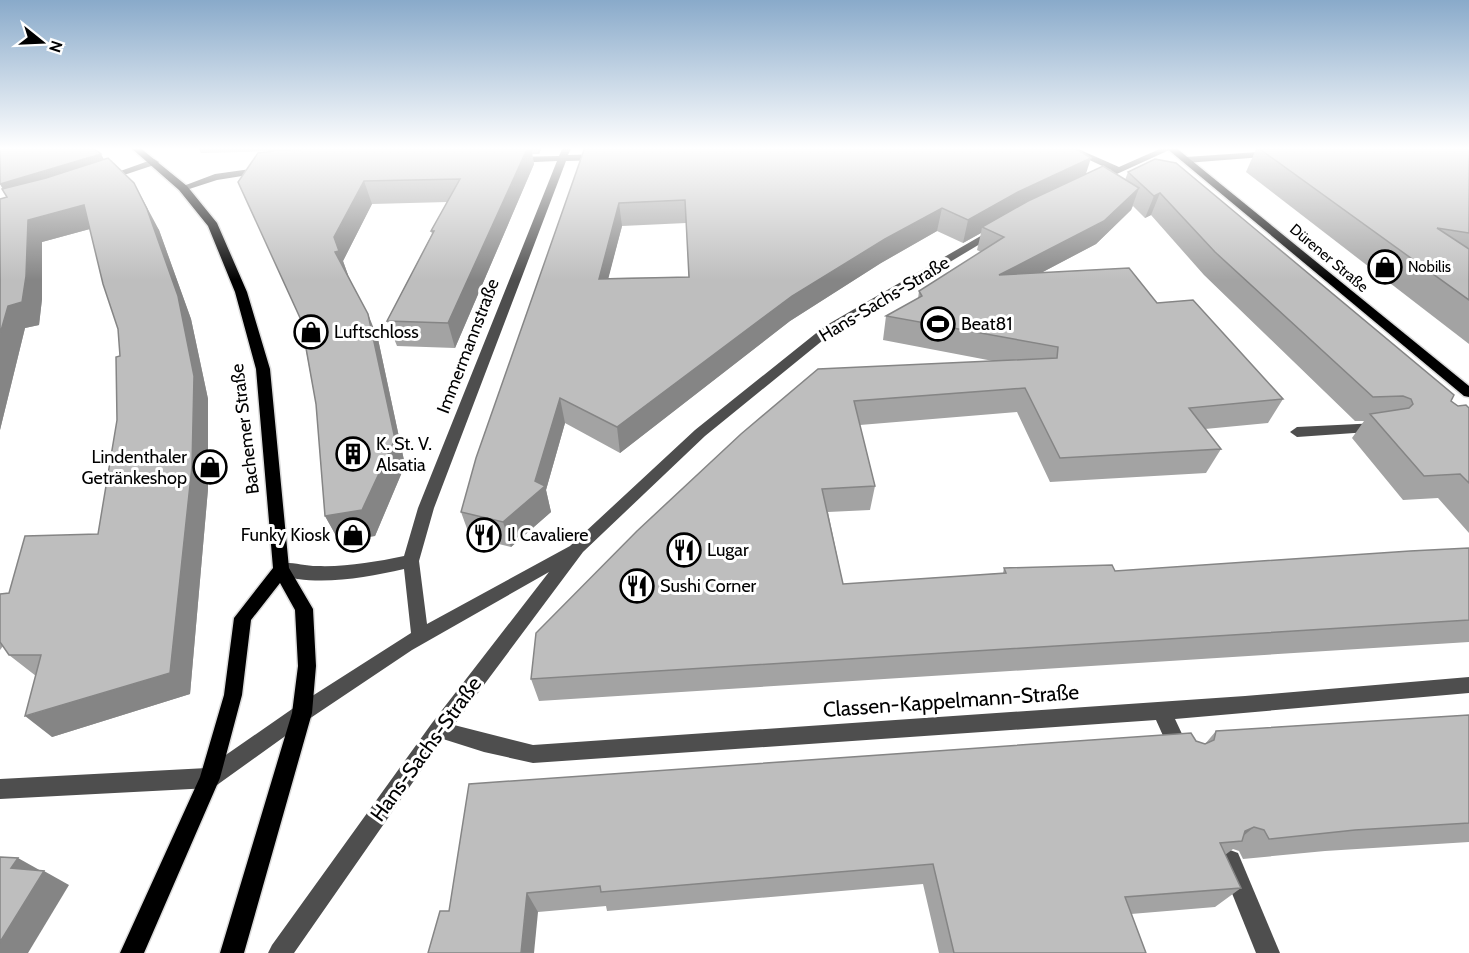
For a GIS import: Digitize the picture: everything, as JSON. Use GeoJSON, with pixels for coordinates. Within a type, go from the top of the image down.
{"type":"FeatureCollection","features":[{"type":"Feature","properties":{"kind":"main road","name":"Bachemer Straße"},"geometry":{"type":"LineString","coordinates":[[186,191],[213,225],[241,292],[263,369],[281,569],[304,609],[307,666],[302,712],[232,953]]}},
{"type":"Feature","properties":{"kind":"main road","name":"Dürener Straße"},"geometry":{"type":"LineString","coordinates":[[1224,191],[1469,393]]}},
{"type":"Feature","properties":{"kind":"main road"},"geometry":{"type":"LineString","coordinates":[[132,953],[210,778],[233,695],[243,618],[281,569]]}},
{"type":"Feature","properties":{"kind":"street","name":"Immermannstraße"},"geometry":{"type":"LineString","coordinates":[[420,636],[411,561],[426,508],[549,191]]}},
{"type":"Feature","properties":{"kind":"street","name":"Hans-Sachs-Straße"},"geometry":{"type":"LineString","coordinates":[[280,953],[439,729],[577,548],[700,433],[829,329],[1007,225]]}},
{"type":"Feature","properties":{"kind":"street"},"geometry":{"type":"LineString","coordinates":[[1298,432],[1385,427]]}},
{"type":"Feature","properties":{"kind":"street","name":"Hans-Sachs-Straße"},"geometry":{"type":"LineString","coordinates":[[210,778],[302,712],[420,636],[577,548]]}},
{"type":"Feature","properties":{"kind":"street"},"geometry":{"type":"LineString","coordinates":[[281,569],[315,573],[362,572],[411,561]]}},
{"type":"Feature","properties":{"kind":"street","name":"Classen-Kappelmann-Straße"},"geometry":{"type":"LineString","coordinates":[[439,729],[484,743],[533,754],[1161,710],[1469,685]]}},
{"type":"Feature","properties":{"kind":"street"},"geometry":{"type":"LineString","coordinates":[[1161,710],[1183,756]]}},
{"type":"Feature","properties":{"kind":"street"},"geometry":{"type":"LineString","coordinates":[[0,789],[210,778]]}},
{"type":"Feature","properties":{"kind":"street"},"geometry":{"type":"LineString","coordinates":[[1230,861],[1268,953]]}},
{"type":"Feature","properties":{"kind":"building"},"geometry":{"type":"Polygon","coordinates":[[[4,191],[138,191],[147,209],[178,296],[194,376],[192,466],[170,673],[25,716],[41,655],[9,655],[0,642],[0,594],[9,593],[25,536],[98,534],[117,420],[116,357],[120,356],[118,329],[103,284],[84,205],[28,220],[26,276],[22,302],[8,306],[0,334],[0,199],[7,197],[4,191]]]}},
{"type":"Feature","properties":{"kind":"building"},"geometry":{"type":"Polygon","coordinates":[[[242,191],[358,191],[334,237],[339,251],[335,252],[368,314],[395,439],[362,510],[325,516],[316,404],[301,320],[242,191]]]}},
{"type":"Feature","properties":{"kind":"building"},"geometry":{"type":"Polygon","coordinates":[[[453,191],[508,191],[448,323],[387,321],[434,231],[431,231],[453,191]]]}},
{"type":"Feature","properties":{"kind":"building"},"geometry":{"type":"Polygon","coordinates":[[[569,191],[1019,191],[968,220],[942,208],[885,239],[792,296],[617,427],[560,398],[535,481],[545,486],[503,522],[461,512],[476,458],[569,191]],[[685,200],[619,203],[599,279],[689,277],[685,200]]]}},
{"type":"Feature","properties":{"kind":"building"},"geometry":{"type":"Polygon","coordinates":[[[1048,191],[1135,191],[1104,221],[999,275],[1129,268],[1157,303],[1193,300],[1283,399],[1189,408],[1221,449],[1060,458],[1025,388],[854,401],[875,486],[822,489],[843,584],[1006,573],[1004,568],[1112,565],[1115,571],[1469,548],[1469,620],[531,679],[536,633],[637,531],[741,434],[818,369],[1057,358],[1058,347],[886,316],[922,296],[919,291],[1004,237],[982,227],[1048,191]]]}},
{"type":"Feature","properties":{"kind":"building"},"geometry":{"type":"Polygon","coordinates":[[[1149,191],[1210,191],[1454,395],[1451,401],[1458,406],[1466,405],[1469,408],[1469,483],[1460,474],[1424,476],[1370,414],[1409,408],[1413,404],[1411,399],[1403,396],[1373,397],[1215,252],[1160,193],[1154,196],[1149,191]]]}},
{"type":"Feature","properties":{"kind":"building"},"geometry":{"type":"Polygon","coordinates":[[[1319,191],[1469,191],[1469,233],[1437,228],[1469,249],[1469,300],[1319,191]]]}},
{"type":"Feature","properties":{"kind":"building"},"geometry":{"type":"Polygon","coordinates":[[[1469,715],[1469,823],[1355,830],[1269,839],[1264,830],[1254,827],[1245,831],[1242,841],[1220,843],[1241,888],[1125,897],[1146,953],[954,953],[933,864],[601,892],[600,886],[527,893],[521,953],[428,953],[440,911],[449,911],[469,784],[1191,733],[1196,741],[1205,744],[1214,740],[1216,731],[1469,715]]]}},
{"type":"Feature","properties":{"kind":"building"},"geometry":{"type":"Polygon","coordinates":[[[0,857],[18,858],[11,868],[44,871],[0,942],[0,857]]]}},
{"type":"Feature","properties":{"kind":"place","name":"Nobilis"},"geometry":{"type":"Point","coordinates":[1385,267]}},
{"type":"Feature","properties":{"kind":"place","name":"Beat81"},"geometry":{"type":"Point","coordinates":[938,324]}},
{"type":"Feature","properties":{"kind":"place","name":"Luftschloss"},"geometry":{"type":"Point","coordinates":[311,332]}},
{"type":"Feature","properties":{"kind":"place","name":"K. St. V. Alsatia"},"geometry":{"type":"Point","coordinates":[353,454]}},
{"type":"Feature","properties":{"kind":"place","name":"Lindenthaler Getränkeshop"},"geometry":{"type":"Point","coordinates":[210,467]}},
{"type":"Feature","properties":{"kind":"place","name":"Funky Kiosk"},"geometry":{"type":"Point","coordinates":[353,535]}},
{"type":"Feature","properties":{"kind":"place","name":"Il Cavaliere"},"geometry":{"type":"Point","coordinates":[484,535]}},
{"type":"Feature","properties":{"kind":"place","name":"Lugar"},"geometry":{"type":"Point","coordinates":[684,550]}},
{"type":"Feature","properties":{"kind":"place","name":"Sushi Corner"},"geometry":{"type":"Point","coordinates":[637,586]}}]}
